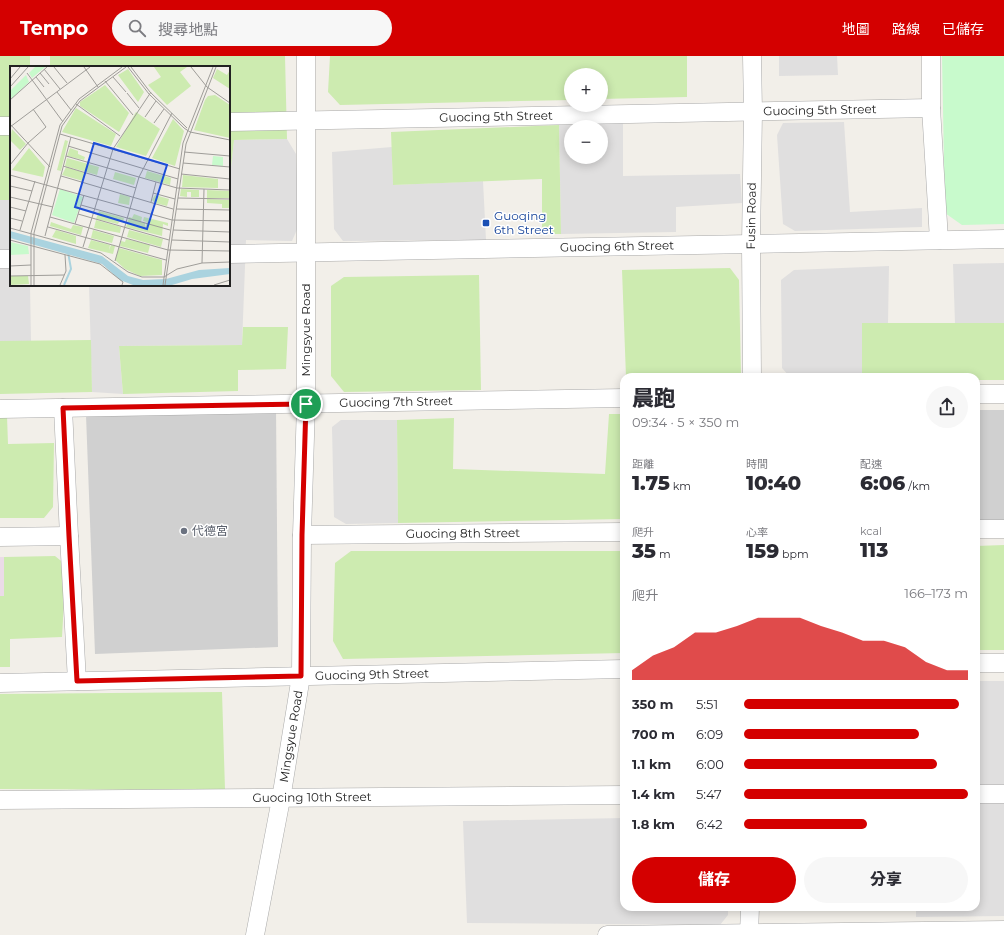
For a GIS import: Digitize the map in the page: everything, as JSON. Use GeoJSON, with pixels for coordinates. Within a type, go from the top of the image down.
{"type":"FeatureCollection","features":[{"type":"Feature","properties":{"kind":"street","name":"Mingsyue Road"},"geometry":{"type":"LineString","coordinates":[[255,935],[281,799],[301,676],[302,535],[306,404],[306,56]]}},
{"type":"Feature","properties":{"kind":"street","name":"Fusin Road"},"geometry":{"type":"LineString","coordinates":[[752,56],[752,373]]}},
{"type":"Feature","properties":{"kind":"street"},"geometry":{"type":"LineString","coordinates":[[931,56],[931,108],[939,240]]}},
{"type":"Feature","properties":{"kind":"street","name":"Guocing 5th Street"},"geometry":{"type":"LineString","coordinates":[[230,122],[931,108]]}},
{"type":"Feature","properties":{"kind":"street","name":"Guocing 6th Street"},"geometry":{"type":"LineString","coordinates":[[230,254],[1004,239]]}},
{"type":"Feature","properties":{"kind":"street"},"geometry":{"type":"LineString","coordinates":[[980,394],[1004,394]]}},
{"type":"Feature","properties":{"kind":"street","name":"Guocing 7th Street"},"geometry":{"type":"LineString","coordinates":[[0,409],[620,398]]}},
{"type":"Feature","properties":{"kind":"street"},"geometry":{"type":"LineString","coordinates":[[63,408],[77,681]]}},
{"type":"Feature","properties":{"kind":"street"},"geometry":{"type":"LineString","coordinates":[[980,529],[1004,529]]}},
{"type":"Feature","properties":{"kind":"street","name":"Guocing 8th Street"},"geometry":{"type":"LineString","coordinates":[[302,535],[620,532]]}},
{"type":"Feature","properties":{"kind":"street"},"geometry":{"type":"LineString","coordinates":[[0,537],[69,536]]}},
{"type":"Feature","properties":{"kind":"street"},"geometry":{"type":"LineString","coordinates":[[980,663],[1004,663]]}},
{"type":"Feature","properties":{"kind":"street","name":"Guocing 9th Street"},"geometry":{"type":"LineString","coordinates":[[0,683],[620,669]]}},
{"type":"Feature","properties":{"kind":"street"},"geometry":{"type":"LineString","coordinates":[[980,794],[1004,794]]}},
{"type":"Feature","properties":{"kind":"street","name":"Guocing 10th Street"},"geometry":{"type":"LineString","coordinates":[[0,800],[281,799],[620,795]]}},
{"type":"Feature","properties":{"kind":"street"},"geometry":{"type":"LineString","coordinates":[[749,934],[750,911]]}},
{"type":"Feature","properties":{"kind":"street"},"geometry":{"type":"LineString","coordinates":[[607,935],[1004,930]]}},
{"type":"Feature","properties":{"kind":"shaded area"},"geometry":{"type":"Polygon","coordinates":[[[779,56],[837,56],[838,75],[779,76],[779,56]]]}},
{"type":"Feature","properties":{"kind":"shaded area"},"geometry":{"type":"Polygon","coordinates":[[[844,122],[850,212],[922,208],[922,227],[795,231],[783,224],[777,135],[783,123],[844,122]]]}},
{"type":"Feature","properties":{"kind":"shaded area"},"geometry":{"type":"Polygon","coordinates":[[[608,123],[623,123],[623,176],[740,174],[742,203],[676,207],[676,232],[561,234],[559,125],[564,125],[564,164],[608,164],[608,123]]]}},
{"type":"Feature","properties":{"kind":"shaded area"},"geometry":{"type":"Polygon","coordinates":[[[287,139],[296,154],[299,225],[292,241],[246,240],[242,345],[119,346],[123,394],[92,392],[89,286],[230,286],[230,176],[234,140],[287,139]]]}},
{"type":"Feature","properties":{"kind":"shaded area"},"geometry":{"type":"Polygon","coordinates":[[[392,147],[393,185],[483,181],[486,240],[343,241],[334,229],[332,152],[392,147]]]}},
{"type":"Feature","properties":{"kind":"shaded area"},"geometry":{"type":"Polygon","coordinates":[[[0,200],[10,200],[10,286],[30,286],[31,341],[0,341],[0,200]]]}},
{"type":"Feature","properties":{"kind":"shaded area"},"geometry":{"type":"Polygon","coordinates":[[[1004,263],[1004,323],[955,323],[953,264],[1004,263]]]}},
{"type":"Feature","properties":{"kind":"shaded area"},"geometry":{"type":"Polygon","coordinates":[[[889,266],[888,323],[862,323],[862,373],[786,373],[782,368],[781,280],[794,270],[889,266]]]}},
{"type":"Feature","properties":{"kind":"shaded area","name":"代德宮"},"geometry":{"type":"Polygon","coordinates":[[[276,408],[278,647],[95,654],[86,415],[276,408]]]}},
{"type":"Feature","properties":{"kind":"shaded area"},"geometry":{"type":"Polygon","coordinates":[[[980,410],[1004,410],[1004,520],[980,520],[980,410]]]}},
{"type":"Feature","properties":{"kind":"shaded area"},"geometry":{"type":"Polygon","coordinates":[[[341,420],[397,420],[398,523],[346,524],[334,517],[332,427],[341,420]]]}},
{"type":"Feature","properties":{"kind":"shaded area"},"geometry":{"type":"Polygon","coordinates":[[[0,557],[4,557],[4,596],[0,596],[0,557]]]}},
{"type":"Feature","properties":{"kind":"shaded area"},"geometry":{"type":"Polygon","coordinates":[[[980,681],[1004,681],[1004,916],[916,917],[916,911],[980,911],[980,681]]]}},
{"type":"Feature","properties":{"kind":"shaded area"},"geometry":{"type":"Polygon","coordinates":[[[620,818],[620,911],[728,911],[728,915],[720,925],[467,923],[463,821],[620,818]]]}},
{"type":"Feature","properties":{"kind":"green space"},"geometry":{"type":"Polygon","coordinates":[[[0,56],[30,56],[30,66],[10,66],[10,200],[0,200],[0,56]]]}},
{"type":"Feature","properties":{"kind":"green space"},"geometry":{"type":"Polygon","coordinates":[[[50,56],[285,56],[287,139],[234,140],[230,176],[230,66],[50,66],[50,56]]]}},
{"type":"Feature","properties":{"kind":"green space"},"geometry":{"type":"Polygon","coordinates":[[[330,56],[687,56],[687,97],[608,99],[608,68],[564,68],[564,100],[340,105],[328,92],[330,56]]]}},
{"type":"Feature","properties":{"kind":"green space"},"geometry":{"type":"Polygon","coordinates":[[[942,56],[1004,56],[1004,224],[962,225],[945,213],[942,56]]]}},
{"type":"Feature","properties":{"kind":"green space"},"geometry":{"type":"Polygon","coordinates":[[[559,125],[561,234],[542,234],[542,179],[393,185],[391,132],[559,125]]]}},
{"type":"Feature","properties":{"kind":"green space"},"geometry":{"type":"Polygon","coordinates":[[[730,268],[739,280],[741,373],[626,373],[622,270],[730,268]]]}},
{"type":"Feature","properties":{"kind":"green space"},"geometry":{"type":"Polygon","coordinates":[[[479,275],[481,390],[344,392],[331,376],[331,286],[344,277],[479,275]]]}},
{"type":"Feature","properties":{"kind":"green space"},"geometry":{"type":"Polygon","coordinates":[[[862,323],[1004,323],[1004,380],[980,380],[980,373],[862,373],[862,323]]]}},
{"type":"Feature","properties":{"kind":"green space"},"geometry":{"type":"Polygon","coordinates":[[[243,327],[288,327],[286,369],[238,370],[238,391],[123,394],[119,346],[242,345],[243,327]]]}},
{"type":"Feature","properties":{"kind":"green space"},"geometry":{"type":"Polygon","coordinates":[[[91,340],[92,392],[0,394],[0,341],[91,340]]]}},
{"type":"Feature","properties":{"kind":"green space"},"geometry":{"type":"Polygon","coordinates":[[[609,414],[620,414],[620,519],[398,523],[397,420],[454,418],[453,469],[605,474],[609,414]]]}},
{"type":"Feature","properties":{"kind":"green space"},"geometry":{"type":"Polygon","coordinates":[[[7,416],[8,444],[54,443],[53,507],[44,518],[0,518],[0,417],[7,416]]]}},
{"type":"Feature","properties":{"kind":"green space"},"geometry":{"type":"Polygon","coordinates":[[[1004,545],[1004,650],[980,650],[980,546],[1004,545]]]}},
{"type":"Feature","properties":{"kind":"green space"},"geometry":{"type":"Polygon","coordinates":[[[351,551],[620,551],[620,653],[343,659],[333,641],[335,563],[351,551]]]}},
{"type":"Feature","properties":{"kind":"green space"},"geometry":{"type":"Polygon","coordinates":[[[55,556],[66,565],[62,637],[10,639],[10,667],[0,667],[0,596],[4,596],[4,557],[55,556]]]}},
{"type":"Feature","properties":{"kind":"green space"},"geometry":{"type":"Polygon","coordinates":[[[222,692],[225,790],[0,789],[0,694],[222,692]]]}},
{"type":"Feature","properties":{"kind":"place","name":"Guoqing 6th Street"},"geometry":{"type":"Point","coordinates":[486,223]}},
{"type":"Feature","properties":{"kind":"place","name":"代德宮"},"geometry":{"type":"Point","coordinates":[184,531]}},
{"type":"Feature","properties":{"kind":"route"},"geometry":{"type":"LineString","coordinates":[[306,404],[302,535],[301,676],[77,681],[63,408],[306,404]]}}]}
